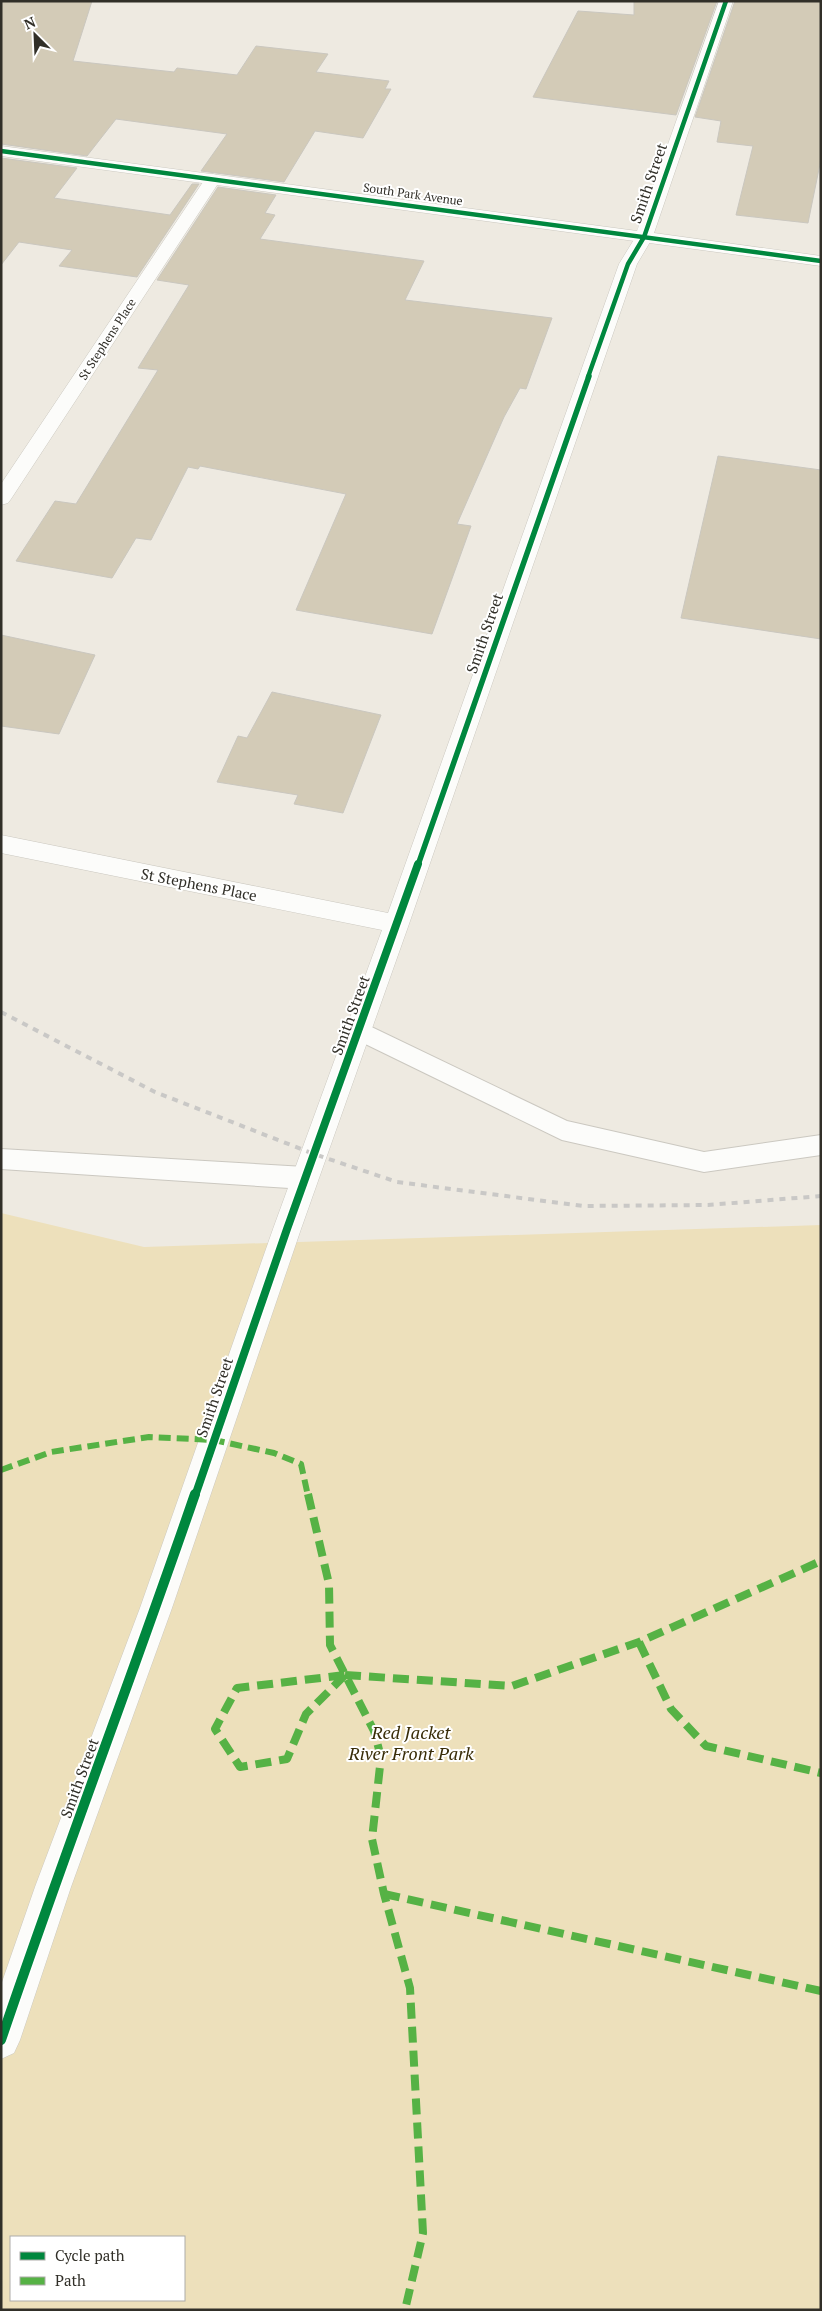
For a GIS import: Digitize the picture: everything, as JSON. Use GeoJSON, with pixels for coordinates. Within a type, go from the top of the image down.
{"type":"FeatureCollection","features":[{"type":"Feature","properties":{"kind":"street","name":"Smith Street"},"geometry":{"type":"LineString","coordinates":[[1,2040],[53,1887],[156,1608],[305,1178],[397,924],[628,264],[644,237],[726,1]]}},
{"type":"Feature","properties":{"kind":"street","name":"South Park Avenue"},"geometry":{"type":"LineString","coordinates":[[1,151],[821,261]]}},
{"type":"Feature","properties":{"kind":"street","name":"St Stephens Place"},"geometry":{"type":"LineString","coordinates":[[1,499],[213,179]]}},
{"type":"Feature","properties":{"kind":"street","name":"St Stephens Place"},"geometry":{"type":"LineString","coordinates":[[1,844],[397,924]]}},
{"type":"Feature","properties":{"kind":"lane"},"geometry":{"type":"LineString","coordinates":[[359,1030],[562,1130],[704,1162],[821,1145]]}},
{"type":"Feature","properties":{"kind":"lane"},"geometry":{"type":"LineString","coordinates":[[1,1159],[305,1178]]}},
{"type":"Feature","properties":{"kind":"green space","name":"Red Jacket River Front Park"},"geometry":{"type":"Polygon","coordinates":[[[1,1213],[144,1247],[821,1225],[821,2310],[1,2310],[1,1213]]]}},
{"type":"Feature","properties":{"kind":"building"},"geometry":{"type":"Polygon","coordinates":[[[1,1],[92,1],[73,61],[174,72],[177,68],[237,75],[256,46],[328,54],[316,72],[389,81],[385,89],[391,89],[363,138],[315,131],[284,182],[201,171],[227,134],[116,119],[87,156],[1,144],[1,1]]]}},
{"type":"Feature","properties":{"kind":"building"},"geometry":{"type":"Polygon","coordinates":[[[634,1],[717,1],[676,115],[533,97],[578,11],[634,15],[634,1]]]}},
{"type":"Feature","properties":{"kind":"building"},"geometry":{"type":"Polygon","coordinates":[[[735,1],[821,1],[821,159],[808,223],[736,215],[753,146],[717,142],[721,121],[695,117],[735,1]]]}},
{"type":"Feature","properties":{"kind":"building"},"geometry":{"type":"Polygon","coordinates":[[[1,158],[77,168],[54,198],[170,215],[192,184],[199,184],[137,277],[59,266],[72,250],[19,242],[1,265],[1,158]]]}},
{"type":"Feature","properties":{"kind":"building"},"geometry":{"type":"Polygon","coordinates":[[[218,187],[276,195],[265,213],[275,215],[260,239],[424,261],[405,300],[552,318],[526,389],[520,388],[504,417],[457,524],[471,526],[432,634],[296,610],[346,494],[200,466],[198,469],[188,467],[151,540],[136,538],[112,578],[16,561],[55,501],[76,504],[158,370],[138,368],[189,285],[157,280],[218,187]]]}},
{"type":"Feature","properties":{"kind":"building"},"geometry":{"type":"Polygon","coordinates":[[[718,456],[821,470],[821,639],[681,618],[718,456]]]}},
{"type":"Feature","properties":{"kind":"building"},"geometry":{"type":"Polygon","coordinates":[[[1,635],[95,655],[59,734],[1,726],[1,635]]]}},
{"type":"Feature","properties":{"kind":"building"},"geometry":{"type":"Polygon","coordinates":[[[272,692],[381,715],[343,813],[294,804],[298,795],[217,782],[238,736],[247,738],[272,692]]]}},
{"type":"Feature","properties":{"kind":"railway"},"geometry":{"type":"LineString","coordinates":[[1,1012],[155,1092],[314,1154],[397,1182],[583,1206],[708,1205],[821,1196]]}},
{"type":"Feature","properties":{"kind":"marked path"},"geometry":{"type":"LineString","coordinates":[[1,1470],[51,1452],[149,1437],[214,1440],[274,1453],[301,1464],[329,1584],[330,1645],[374,1731],[381,1757],[372,1839],[384,1894],[410,1988],[423,2233],[405,2310]]}},
{"type":"Feature","properties":{"kind":"marked path"},"geometry":{"type":"LineString","coordinates":[[345,1675],[306,1714],[287,1759],[240,1767],[215,1729],[237,1688],[345,1675],[512,1686],[639,1642],[821,1561]]}},
{"type":"Feature","properties":{"kind":"marked path"},"geometry":{"type":"LineString","coordinates":[[639,1642],[671,1709],[706,1746],[821,1773]]}},
{"type":"Feature","properties":{"kind":"marked path"},"geometry":{"type":"LineString","coordinates":[[384,1894],[821,1991]]}},
{"type":"Feature","properties":{"kind":"cycle path"},"geometry":{"type":"LineString","coordinates":[[1,2040],[53,1887],[156,1608],[287,1229],[397,924],[628,264],[644,237],[726,1]]}},
{"type":"Feature","properties":{"kind":"cycle path"},"geometry":{"type":"LineString","coordinates":[[1,151],[821,261]]}}]}
